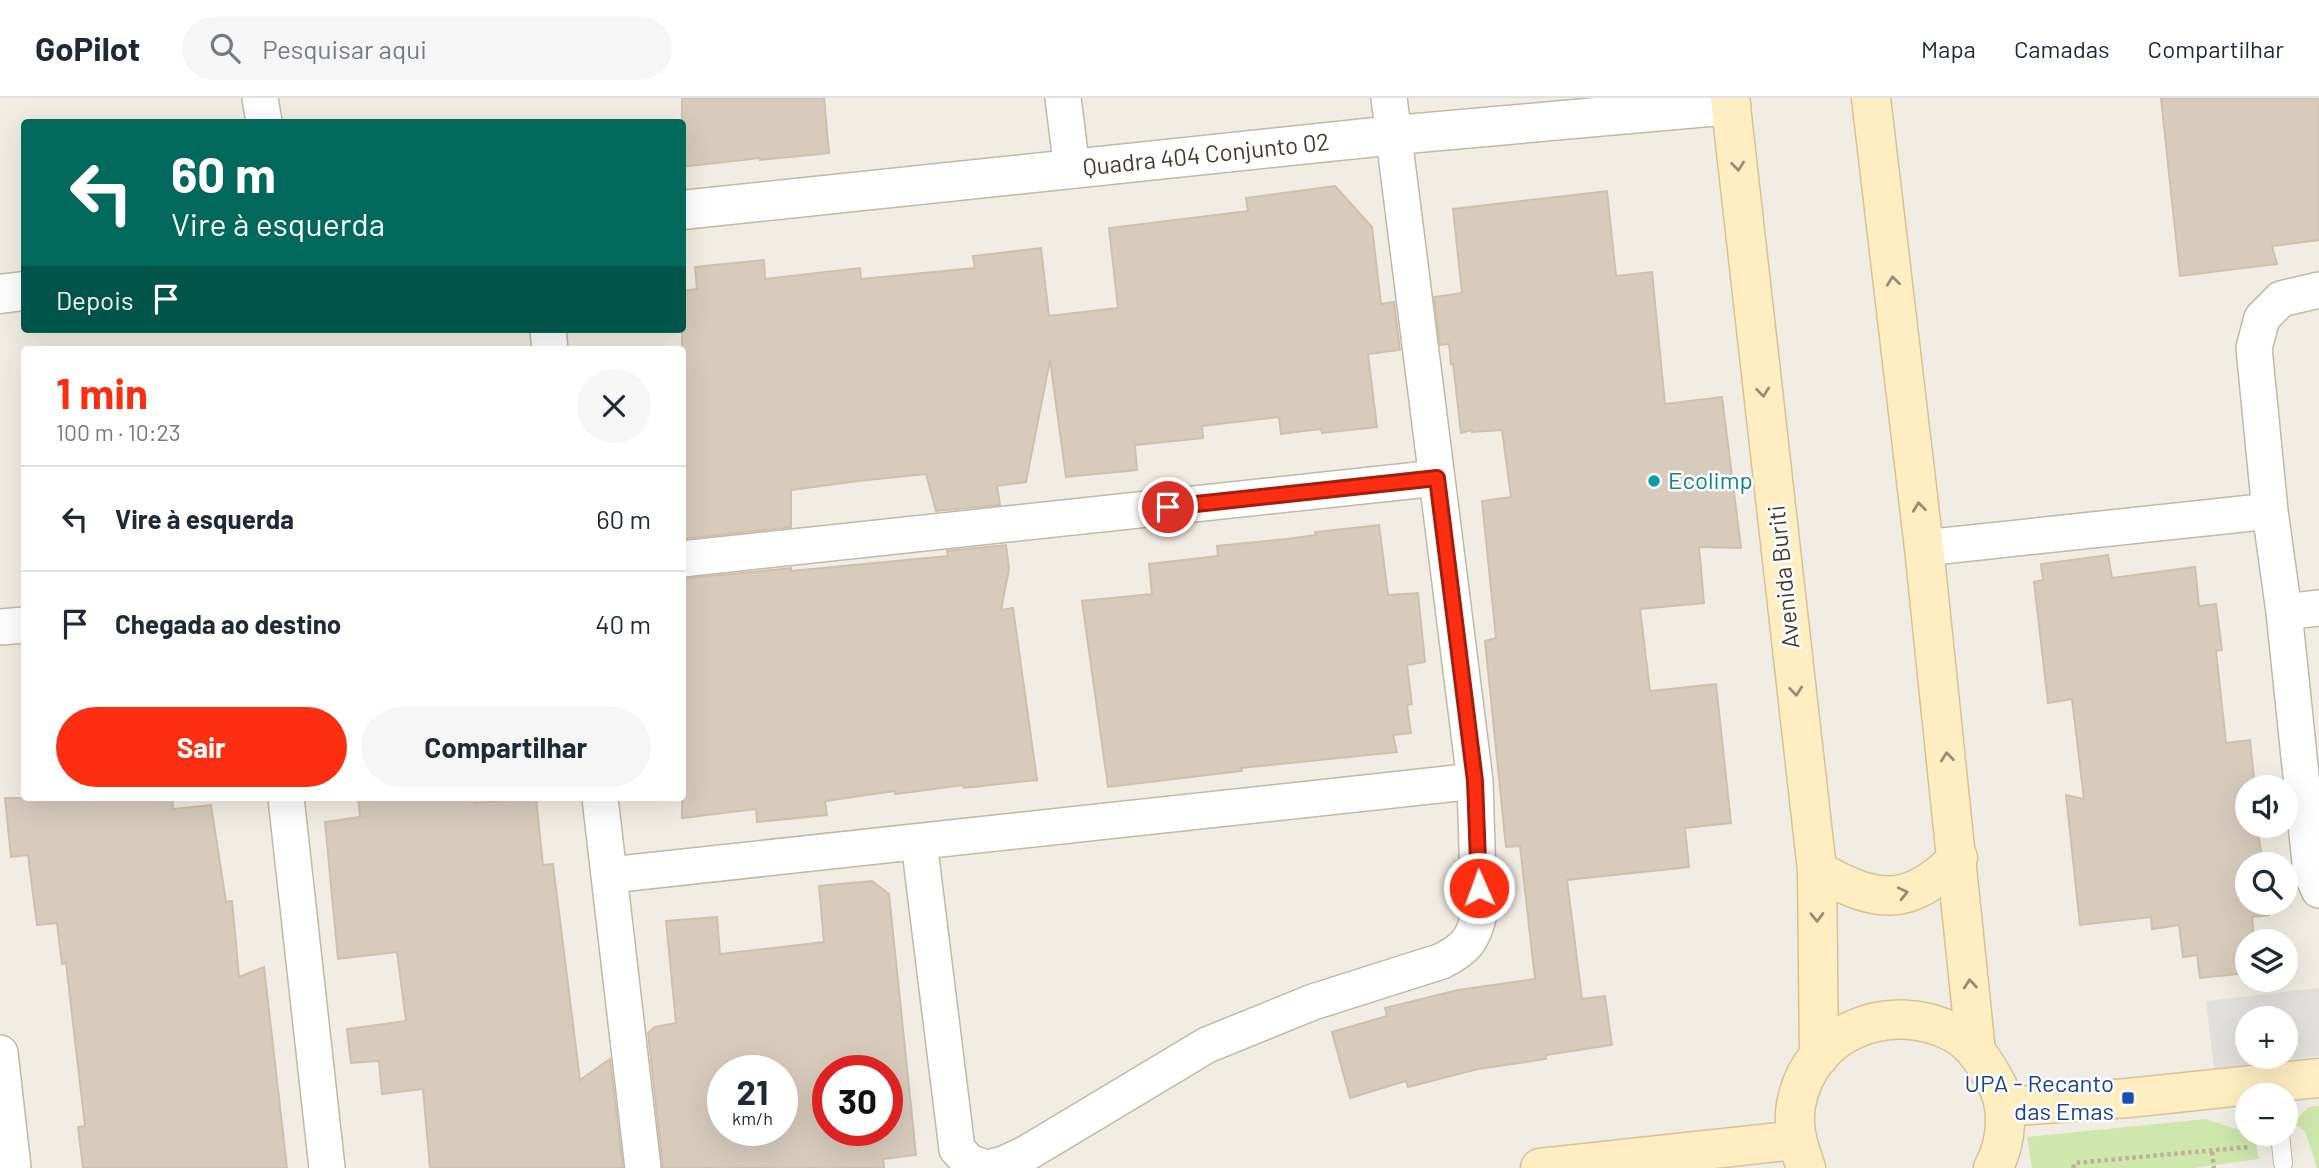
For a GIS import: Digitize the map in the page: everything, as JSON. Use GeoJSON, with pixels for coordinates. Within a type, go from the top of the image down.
{"type":"FeatureCollection","features":[{"type":"Feature","properties":{"kind":"main road","name":"Avenida Buriti"},"geometry":{"type":"LineString","coordinates":[[1871,98],[1924,548],[1976,1052]]}},
{"type":"Feature","properties":{"kind":"main road","name":"Avenida Buriti"},"geometry":{"type":"LineString","coordinates":[[1730,102],[1817,870],[1819,1057]]}},
{"type":"Feature","properties":{"kind":"main road"},"geometry":{"type":"LineString","coordinates":[[1817,870],[1849,889],[1888,897],[1917,890],[1941,876],[1958,858]]}},
{"type":"Feature","properties":{"kind":"main road","name":"Avenida Buriti"},"geometry":{"type":"LineString","coordinates":[[1801,1154],[1796,1106],[1807,1074],[1827,1046],[1855,1027],[1889,1018],[1923,1020],[1956,1034],[1982,1057],[1999,1087],[2004,1107],[2000,1156],[1993,1168]]}},
{"type":"Feature","properties":{"kind":"main road"},"geometry":{"type":"LineString","coordinates":[[2298,1083],[2319,1078]]}},
{"type":"Feature","properties":{"kind":"main road"},"geometry":{"type":"LineString","coordinates":[[2004,1107],[2235,1091]]}},
{"type":"Feature","properties":{"kind":"main road"},"geometry":{"type":"LineString","coordinates":[[1540,1168],[1801,1154]]}},
{"type":"Feature","properties":{"kind":"street"},"geometry":{"type":"LineString","coordinates":[[260,98],[264,119]]}},
{"type":"Feature","properties":{"kind":"street"},"geometry":{"type":"LineString","coordinates":[[1063,98],[1072,169]]}},
{"type":"Feature","properties":{"kind":"street"},"geometry":{"type":"LineString","coordinates":[[919,842],[957,1149],[969,1162],[986,1168],[1004,1164],[1027,1153],[1207,1045],[1313,1002],[1442,961],[1461,951],[1472,937],[1479,915],[1475,781],[1389,98]]}},
{"type":"Feature","properties":{"kind":"street","name":"Quadra 404 Conjunto 02"},"geometry":{"type":"LineString","coordinates":[[686,210],[1730,102]]}},
{"type":"Feature","properties":{"kind":"street"},"geometry":{"type":"LineString","coordinates":[[2319,290],[2281,299],[2262,318],[2254,348],[2311,872],[2319,890]]}},
{"type":"Feature","properties":{"kind":"street"},"geometry":{"type":"LineString","coordinates":[[0,294],[21,291]]}},
{"type":"Feature","properties":{"kind":"street"},"geometry":{"type":"LineString","coordinates":[[686,559],[1437,478]]}},
{"type":"Feature","properties":{"kind":"street"},"geometry":{"type":"LineString","coordinates":[[1924,548],[2270,511]]}},
{"type":"Feature","properties":{"kind":"street"},"geometry":{"type":"LineString","coordinates":[[2284,612],[2319,608]]}},
{"type":"Feature","properties":{"kind":"street"},"geometry":{"type":"LineString","coordinates":[[0,627],[21,625]]}},
{"type":"Feature","properties":{"kind":"street"},"geometry":{"type":"LineString","coordinates":[[610,874],[1475,781]]}},
{"type":"Feature","properties":{"kind":"street"},"geometry":{"type":"LineString","coordinates":[[286,801],[327,1168]]}},
{"type":"Feature","properties":{"kind":"street"},"geometry":{"type":"LineString","coordinates":[[600,801],[643,1168]]}},
{"type":"Feature","properties":{"kind":"street"},"geometry":{"type":"LineString","coordinates":[[0,1053],[13,1168]]}},
{"type":"Feature","properties":{"kind":"lane"},"geometry":{"type":"LineString","coordinates":[[2281,1146],[2283,1163]]}},
{"type":"Feature","properties":{"kind":"path"},"geometry":{"type":"LineString","coordinates":[[2073,1168],[2075,1163],[2213,1152],[2244,1146]]}},
{"type":"Feature","properties":{"kind":"path"},"geometry":{"type":"LineString","coordinates":[[2213,1152],[2214,1168]]}},
{"type":"Feature","properties":{"kind":"green space"},"geometry":{"type":"Polygon","coordinates":[[[2319,1106],[2319,1168],[2305,1131],[2298,1127],[2298,1117],[2309,1107],[2319,1106]]]}},
{"type":"Feature","properties":{"kind":"green space"},"geometry":{"type":"Polygon","coordinates":[[[2206,1119],[2235,1129],[2235,1146],[2256,1146],[2259,1159],[2194,1168],[2032,1168],[2027,1137],[2206,1119]]]}},
{"type":"Feature","properties":{"kind":"shaded area"},"geometry":{"type":"Polygon","coordinates":[[[2319,988],[2319,1056],[2298,1059],[2298,1006],[2235,1006],[2235,1066],[2214,1069],[2206,1001],[2319,988]]]}},
{"type":"Feature","properties":{"kind":"building"},"geometry":{"type":"Polygon","coordinates":[[[682,98],[824,98],[829,153],[686,167],[686,119],[682,119],[682,98]]]}},
{"type":"Feature","properties":{"kind":"building"},"geometry":{"type":"Polygon","coordinates":[[[2161,98],[2319,98],[2319,240],[2272,246],[2277,264],[2180,276],[2161,98]]]}},
{"type":"Feature","properties":{"kind":"building"},"geometry":{"type":"Polygon","coordinates":[[[1335,186],[1372,227],[1381,304],[1394,302],[1400,350],[1368,354],[1377,427],[1281,434],[1279,417],[1202,426],[1203,438],[1135,445],[1137,470],[1066,477],[1050,360],[1026,482],[997,486],[1000,505],[936,511],[926,474],[858,481],[791,490],[791,527],[686,539],[686,346],[682,346],[682,333],[686,333],[686,290],[697,289],[695,267],[764,260],[765,279],[860,268],[861,279],[975,268],[973,256],[1041,248],[1049,316],[1118,308],[1109,228],[1248,211],[1246,198],[1335,186]]]}},
{"type":"Feature","properties":{"kind":"building"},"geometry":{"type":"Polygon","coordinates":[[[1607,191],[1616,276],[1652,272],[1665,404],[1722,397],[1741,548],[1699,547],[1704,603],[1640,609],[1650,691],[1716,684],[1731,823],[1685,828],[1689,867],[1567,880],[1582,999],[1605,996],[1612,1045],[1546,1055],[1546,1059],[1478,1069],[1408,1087],[1406,1081],[1350,1098],[1332,1032],[1387,1016],[1385,1008],[1458,990],[1535,979],[1520,846],[1506,847],[1485,641],[1496,638],[1482,501],[1511,497],[1502,430],[1472,430],[1461,433],[1453,363],[1451,364],[1449,344],[1440,345],[1434,297],[1462,293],[1453,209],[1607,191]]]}},
{"type":"Feature","properties":{"kind":"building"},"geometry":{"type":"Polygon","coordinates":[[[1379,525],[1388,595],[1418,593],[1425,662],[1407,665],[1412,704],[1407,705],[1411,733],[1393,735],[1397,752],[1241,768],[1242,771],[1108,787],[1082,601],[1152,594],[1149,564],[1218,556],[1217,546],[1379,525]]]}},
{"type":"Feature","properties":{"kind":"building"},"geometry":{"type":"Polygon","coordinates":[[[1006,545],[1009,569],[1001,610],[1013,608],[1037,780],[964,788],[963,785],[895,794],[895,791],[825,801],[827,815],[757,822],[756,809],[682,818],[682,801],[686,801],[686,579],[948,556],[947,551],[1006,545]]]}},
{"type":"Feature","properties":{"kind":"building"},"geometry":{"type":"Polygon","coordinates":[[[2108,555],[2112,578],[2195,567],[2199,606],[2216,604],[2222,650],[2216,651],[2226,743],[2250,740],[2254,775],[2235,775],[2235,838],[2259,838],[2261,852],[2235,852],[2235,915],[2269,915],[2252,917],[2253,929],[2235,929],[2235,974],[2200,978],[2197,955],[2183,957],[2179,925],[2152,929],[2151,917],[2080,925],[2066,795],[2084,799],[2072,699],[2048,703],[2034,582],[2043,580],[2041,564],[2108,555]]]}},
{"type":"Feature","properties":{"kind":"building"},"geometry":{"type":"Polygon","coordinates":[[[5,798],[21,798],[21,801],[172,801],[173,809],[211,805],[226,902],[232,901],[239,977],[264,967],[287,1168],[83,1168],[78,1127],[85,1126],[66,963],[62,964],[57,923],[37,925],[28,855],[11,857],[5,798]]]}},
{"type":"Feature","properties":{"kind":"building"},"geometry":{"type":"Polygon","coordinates":[[[358,801],[536,801],[543,865],[553,864],[580,1080],[610,1059],[623,1168],[430,1168],[423,1089],[382,1094],[379,1061],[351,1063],[347,1029],[406,1021],[397,952],[338,959],[325,822],[360,817],[358,801]]]}},
{"type":"Feature","properties":{"kind":"building"},"geometry":{"type":"Polygon","coordinates":[[[872,881],[889,894],[916,1155],[883,1159],[884,1168],[663,1168],[648,1033],[655,1027],[676,1023],[666,921],[717,917],[720,954],[824,942],[819,886],[872,881]]]}},
{"type":"Feature","properties":{"kind":"place","name":"Ecolimp"},"geometry":{"type":"Point","coordinates":[1654,481]}},
{"type":"Feature","properties":{"kind":"place","name":"UPA - Recanto das Emas"},"geometry":{"type":"Point","coordinates":[2128,1098]}},
{"type":"Feature","properties":{"kind":"route"},"geometry":{"type":"LineString","coordinates":[[1168,507],[1437,478],[1475,781],[1479,888]]}}]}
